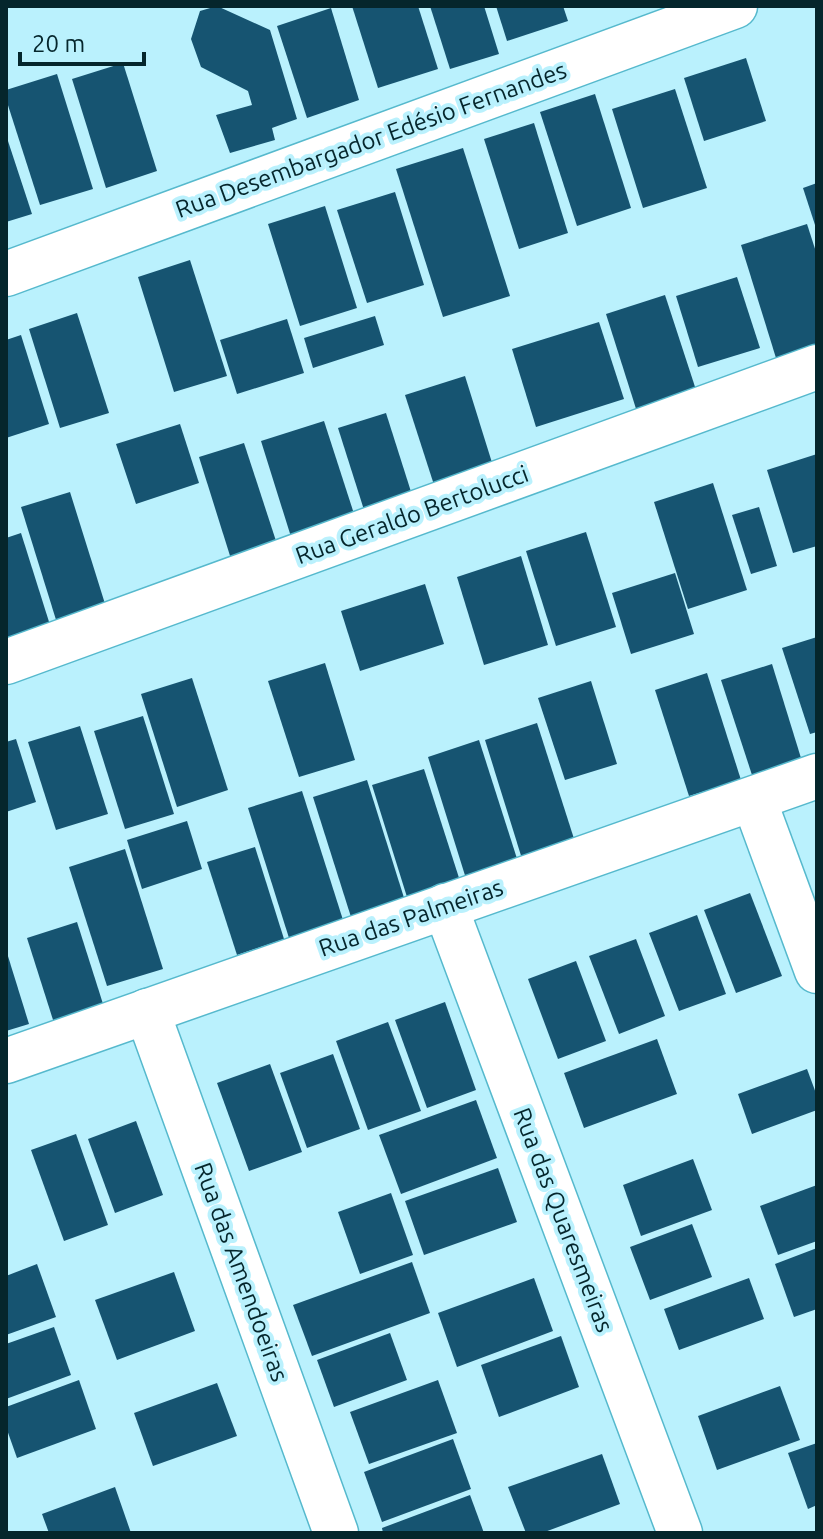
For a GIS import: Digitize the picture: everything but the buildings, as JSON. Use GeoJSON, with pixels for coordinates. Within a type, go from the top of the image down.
{"type":"FeatureCollection","features":[{"type":"Feature","properties":{"kind":"street","name":"Rua Desembargador Edésio Fernandes"},"geometry":{"type":"LineString","coordinates":[[6,274],[735,6]]}},
{"type":"Feature","properties":{"kind":"street","name":"Rua Geraldo Bertolucci"},"geometry":{"type":"LineString","coordinates":[[6,662],[817,367]]}},
{"type":"Feature","properties":{"kind":"street","name":"Rua das Palmeiras"},"geometry":{"type":"LineString","coordinates":[[6,1061],[817,776]]}},
{"type":"Feature","properties":{"kind":"street"},"geometry":{"type":"LineString","coordinates":[[754,800],[817,971]]}},
{"type":"Feature","properties":{"kind":"street","name":"Rua das Quaresmeiras"},"geometry":{"type":"LineString","coordinates":[[445,906],[680,1533]]}},
{"type":"Feature","properties":{"kind":"street","name":"Rua das Amendoeiras"},"geometry":{"type":"LineString","coordinates":[[147,1011],[336,1533]]}}]}
